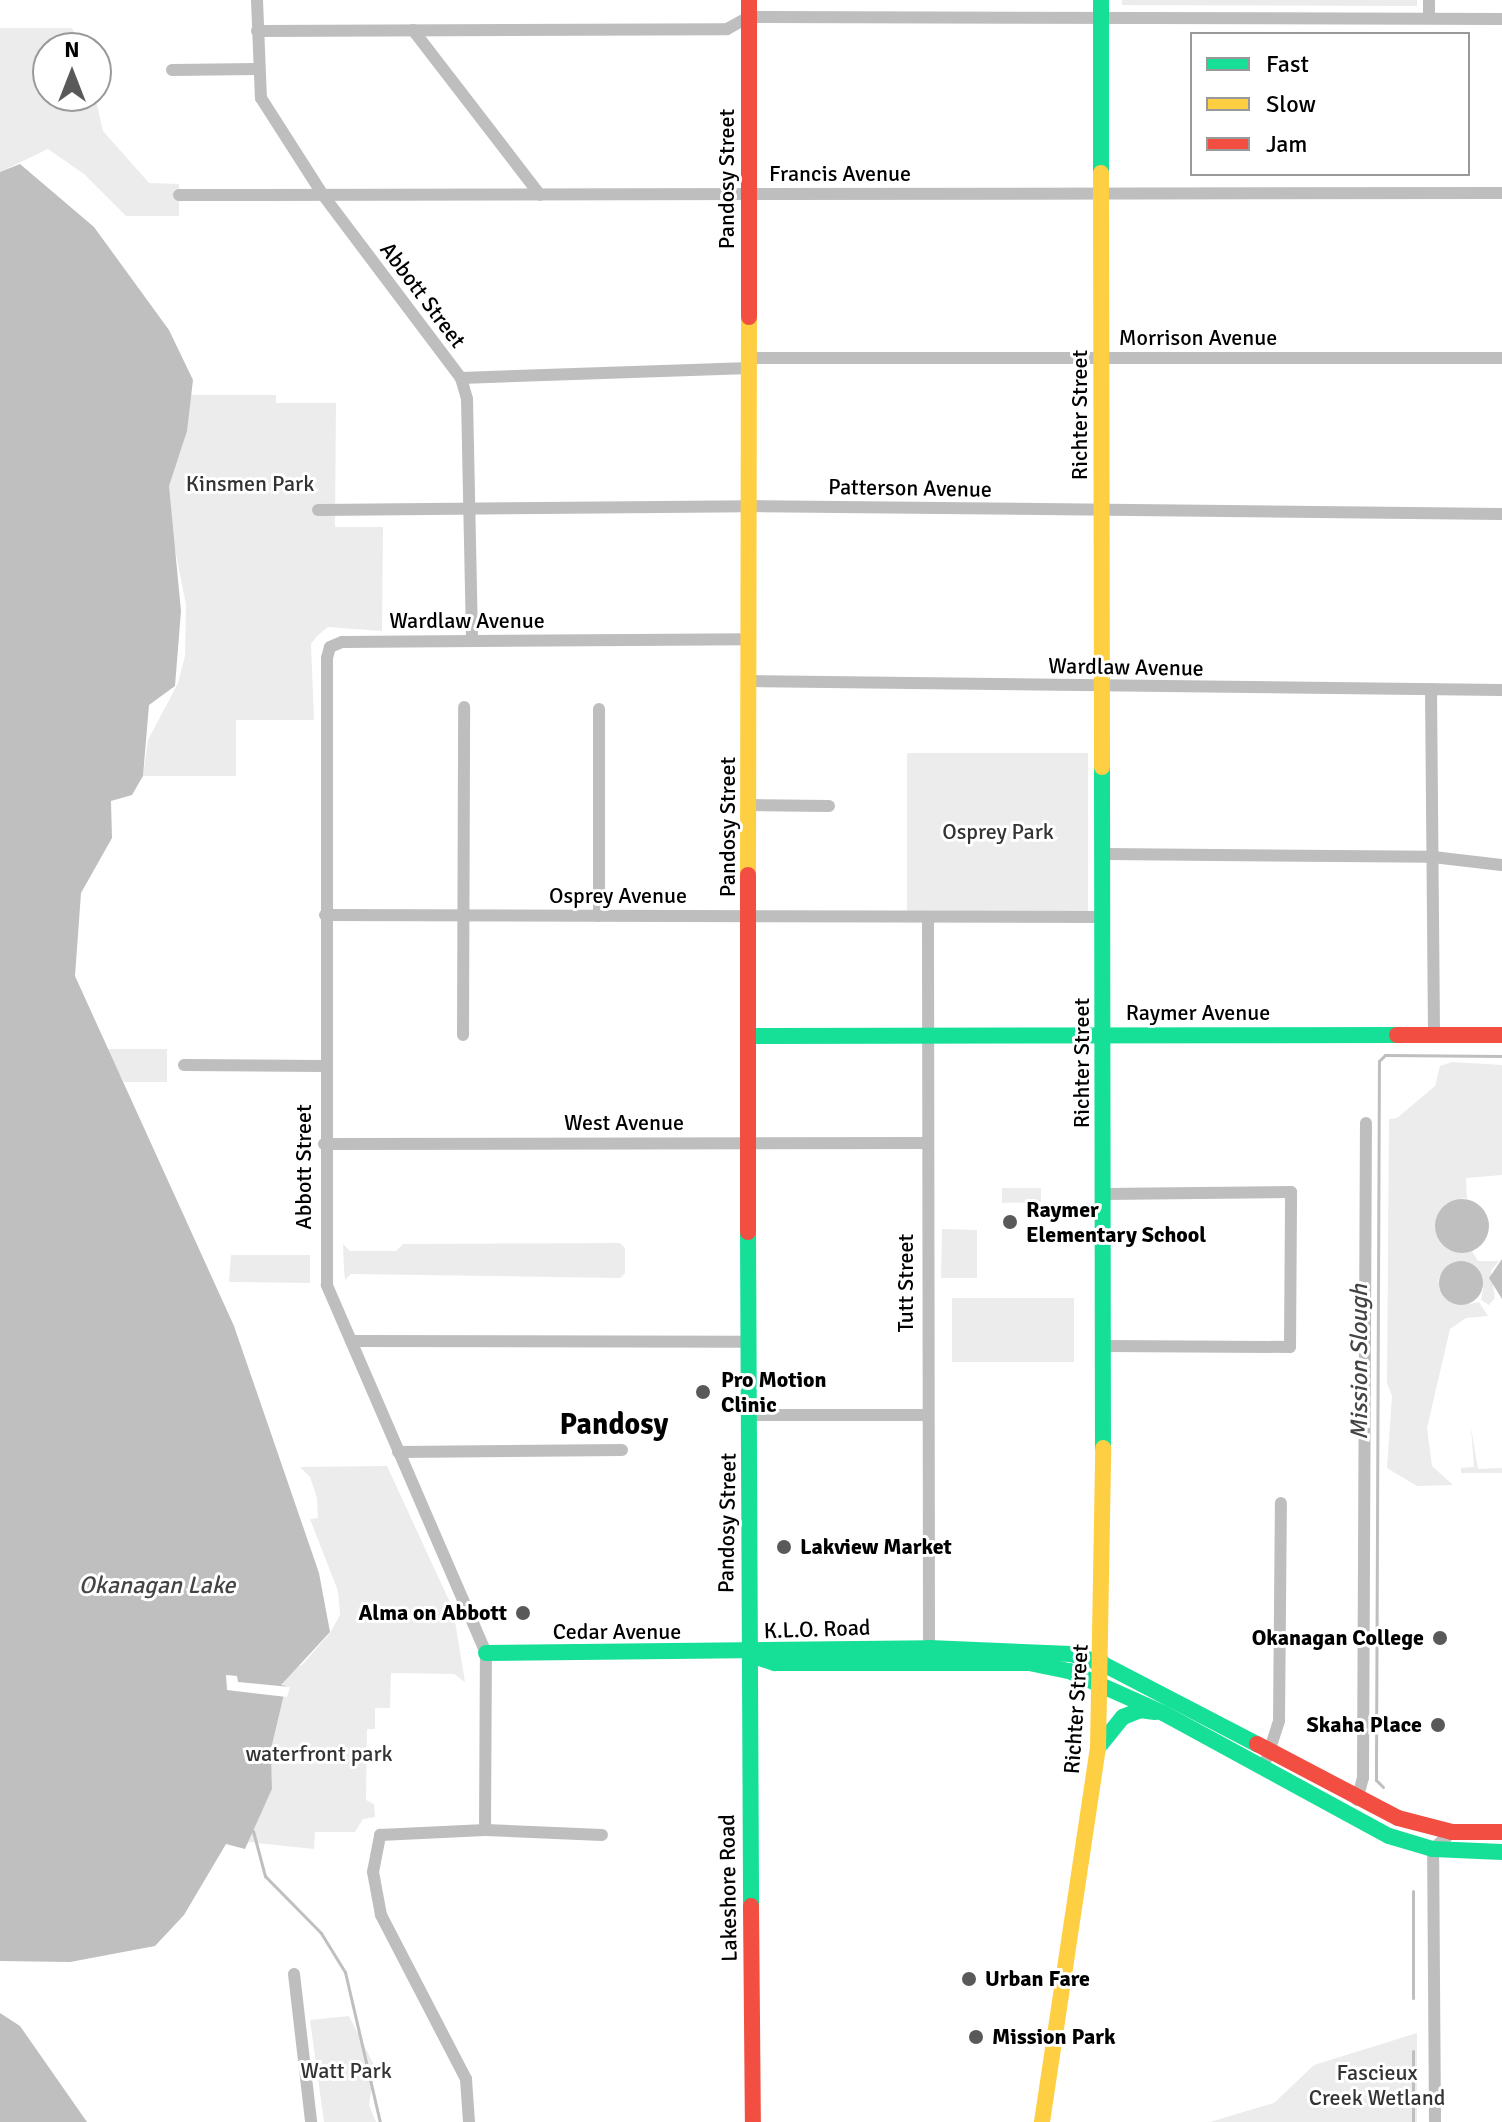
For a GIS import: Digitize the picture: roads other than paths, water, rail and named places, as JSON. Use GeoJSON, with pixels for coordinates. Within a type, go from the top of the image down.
{"type":"FeatureCollection","features":[{"type":"Feature","properties":{"kind":"street","name":"Abbott Street"},"geometry":{"type":"LineString","coordinates":[[257,0],[256,69],[261,98],[323,195],[461,378],[467,399],[472,641]]}},
{"type":"Feature","properties":{"kind":"street","name":"Richter Street"},"geometry":{"type":"LineString","coordinates":[[1042,2122],[1098,1749],[1103,1684],[1101,0]]}},
{"type":"Feature","properties":{"kind":"street"},"geometry":{"type":"LineString","coordinates":[[1429,0],[1429,17]]}},
{"type":"Feature","properties":{"kind":"street"},"geometry":{"type":"LineString","coordinates":[[257,31],[727,29],[749,8],[1101,18],[1502,19]]}},
{"type":"Feature","properties":{"kind":"street","name":"Pandosy Street"},"geometry":{"type":"LineString","coordinates":[[748,1654],[751,1143],[749,8]]}},
{"type":"Feature","properties":{"kind":"street"},"geometry":{"type":"LineString","coordinates":[[413,30],[540,195]]}},
{"type":"Feature","properties":{"kind":"street"},"geometry":{"type":"LineString","coordinates":[[172,70],[256,69]]}},
{"type":"Feature","properties":{"kind":"street","name":"Francis Avenue"},"geometry":{"type":"LineString","coordinates":[[179,195],[1502,193]]}},
{"type":"Feature","properties":{"kind":"street","name":"Morrison Avenue"},"geometry":{"type":"LineString","coordinates":[[461,378],[750,363],[1102,358],[1502,358]]}},
{"type":"Feature","properties":{"kind":"street","name":"Patterson Avenue"},"geometry":{"type":"LineString","coordinates":[[318,510],[471,511],[750,506],[1502,514]]}},
{"type":"Feature","properties":{"kind":"street","name":"Wardlaw Avenue"},"geometry":{"type":"LineString","coordinates":[[330,647],[342,642],[750,639]]}},
{"type":"Feature","properties":{"kind":"street","name":"Abbott Street"},"geometry":{"type":"LineString","coordinates":[[330,647],[324,1066],[327,1285],[486,1653]]}},
{"type":"Feature","properties":{"kind":"street","name":"Wardlaw Avenue"},"geometry":{"type":"LineString","coordinates":[[750,681],[1103,688],[1502,690]]}},
{"type":"Feature","properties":{"kind":"street"},"geometry":{"type":"LineString","coordinates":[[1431,689],[1434,1035]]}},
{"type":"Feature","properties":{"kind":"street"},"geometry":{"type":"LineString","coordinates":[[463,1035],[464,707]]}},
{"type":"Feature","properties":{"kind":"street"},"geometry":{"type":"LineString","coordinates":[[599,709],[599,916]]}},
{"type":"Feature","properties":{"kind":"street"},"geometry":{"type":"LineString","coordinates":[[751,805],[829,806]]}},
{"type":"Feature","properties":{"kind":"street"},"geometry":{"type":"LineString","coordinates":[[1104,854],[1433,857],[1502,865]]}},
{"type":"Feature","properties":{"kind":"street","name":"Osprey Avenue"},"geometry":{"type":"LineString","coordinates":[[325,915],[1103,917]]}},
{"type":"Feature","properties":{"kind":"street","name":"Tutt Street"},"geometry":{"type":"LineString","coordinates":[[928,918],[925,1143],[929,1648]]}},
{"type":"Feature","properties":{"kind":"street","name":"Raymer Avenue"},"geometry":{"type":"LineString","coordinates":[[751,1036],[1502,1035]]}},
{"type":"Feature","properties":{"kind":"street"},"geometry":{"type":"LineString","coordinates":[[184,1065],[324,1066]]}},
{"type":"Feature","properties":{"kind":"street"},"geometry":{"type":"LineString","coordinates":[[1357,1800],[1363,1778],[1366,1123]]}},
{"type":"Feature","properties":{"kind":"street","name":"West Avenue"},"geometry":{"type":"LineString","coordinates":[[324,1144],[925,1143]]}},
{"type":"Feature","properties":{"kind":"street"},"geometry":{"type":"LineString","coordinates":[[1104,1194],[1291,1192],[1290,1347],[1104,1346]]}},
{"type":"Feature","properties":{"kind":"street"},"geometry":{"type":"LineString","coordinates":[[351,1341],[750,1342]]}},
{"type":"Feature","properties":{"kind":"street"},"geometry":{"type":"LineString","coordinates":[[750,1415],[926,1415]]}},
{"type":"Feature","properties":{"kind":"street"},"geometry":{"type":"LineString","coordinates":[[398,1452],[622,1450]]}},
{"type":"Feature","properties":{"kind":"street"},"geometry":{"type":"LineString","coordinates":[[1262,1769],[1279,1721],[1281,1503]]}},
{"type":"Feature","properties":{"kind":"street","name":"K.L.O. Road"},"geometry":{"type":"LineString","coordinates":[[748,1654],[776,1649],[1031,1649],[1103,1664],[1357,1800],[1398,1818],[1452,1832],[1502,1832]]}},
{"type":"Feature","properties":{"kind":"street"},"geometry":{"type":"LineString","coordinates":[[485,1830],[486,1653]]}},
{"type":"Feature","properties":{"kind":"street","name":"Cedar Avenue"},"geometry":{"type":"LineString","coordinates":[[486,1653],[748,1654]]}},
{"type":"Feature","properties":{"kind":"street","name":"K.L.O. Road"},"geometry":{"type":"LineString","coordinates":[[748,1654],[775,1663],[1029,1663],[1103,1684],[1163,1713],[1352,1819],[1440,1850],[1502,1852]]}},
{"type":"Feature","properties":{"kind":"street","name":"Lakeshore Road"},"geometry":{"type":"LineString","coordinates":[[748,1654],[753,2122]]}},
{"type":"Feature","properties":{"kind":"street"},"geometry":{"type":"LineString","coordinates":[[1098,1749],[1123,1717],[1140,1710],[1163,1713]]}},
{"type":"Feature","properties":{"kind":"street"},"geometry":{"type":"LineString","coordinates":[[469,2122],[466,2079],[381,1915],[373,1872],[380,1835],[485,1830],[602,1835]]}},
{"type":"Feature","properties":{"kind":"street"},"geometry":{"type":"LineString","coordinates":[[1435,2122],[1436,1886],[1440,1850],[1452,1832]]}},
{"type":"Feature","properties":{"kind":"street"},"geometry":{"type":"LineString","coordinates":[[294,1974],[311,2122]]}},
{"type":"Feature","properties":{"kind":"water","name":"Okanagan Lake"},"geometry":{"type":"Polygon","coordinates":[[[20,164],[94,227],[169,330],[193,380],[187,431],[169,486],[181,611],[175,686],[149,705],[143,776],[132,795],[111,801],[112,838],[81,893],[75,976],[234,1326],[319,1573],[330,1632],[281,1685],[286,1686],[271,1749],[272,1789],[245,1849],[226,1844],[184,1915],[155,1946],[70,1962],[0,1961],[0,172],[20,164]]]}},
{"type":"Feature","properties":{"kind":"water"},"geometry":{"type":"Polygon","coordinates":[[[1462,1199],[1481,1207],[1489,1226],[1481,1245],[1462,1253],[1443,1245],[1435,1226],[1443,1207],[1462,1199]]]}},
{"type":"Feature","properties":{"kind":"water"},"geometry":{"type":"Polygon","coordinates":[[[1502,1259],[1502,1299],[1489,1278],[1502,1259]]]}},
{"type":"Feature","properties":{"kind":"water"},"geometry":{"type":"Polygon","coordinates":[[[1461,1261],[1477,1267],[1483,1283],[1477,1299],[1461,1305],[1445,1299],[1439,1283],[1445,1267],[1461,1261]]]}},
{"type":"Feature","properties":{"kind":"water"},"geometry":{"type":"Polygon","coordinates":[[[0,2013],[20,2026],[87,2122],[0,2122],[0,2013]]]}},
{"type":"Feature","properties":{"kind":"waterway","name":"Mission Slough"},"geometry":{"type":"LineString","coordinates":[[1383,1787],[1376,1780],[1379,1061],[1385,1055],[1502,1056]]}},
{"type":"Feature","properties":{"kind":"waterway"},"geometry":{"type":"LineString","coordinates":[[253,1831],[265,1876],[321,1933],[345,1972],[380,2122]]}},
{"type":"Feature","properties":{"kind":"waterway","name":"Mission Slough"},"geometry":{"type":"LineString","coordinates":[[1413,1891],[1413,1998]]}},
{"type":"Feature","properties":{"kind":"waterway","name":"Mission Slough"},"geometry":{"type":"LineString","coordinates":[[1413,2051],[1413,2122]]}},
{"type":"Feature","properties":{"kind":"place","name":"Raymer Elementary School"},"geometry":{"type":"Point","coordinates":[1010,1222]}},
{"type":"Feature","properties":{"kind":"place","name":"Pro Motion Clinic"},"geometry":{"type":"Point","coordinates":[703,1392]}},
{"type":"Feature","properties":{"kind":"place","name":"Lakview Market"},"geometry":{"type":"Point","coordinates":[784,1547]}},
{"type":"Feature","properties":{"kind":"place","name":"Alma on Abbott"},"geometry":{"type":"Point","coordinates":[523,1613]}},
{"type":"Feature","properties":{"kind":"place","name":"Okanagan College"},"geometry":{"type":"Point","coordinates":[1440,1638]}},
{"type":"Feature","properties":{"kind":"place","name":"Skaha Place"},"geometry":{"type":"Point","coordinates":[1438,1725]}},
{"type":"Feature","properties":{"kind":"place","name":"Urban Fare"},"geometry":{"type":"Point","coordinates":[969,1979]}},
{"type":"Feature","properties":{"kind":"place","name":"Mission Park"},"geometry":{"type":"Point","coordinates":[976,2037]}},
{"type":"Feature","properties":{"kind":"district","name":"Pandosy"},"geometry":{"type":"Point","coordinates":[614,1425]}},
{"type":"Feature","properties":{"kind":"park label","name":"Kinsmen Park"},"geometry":{"type":"Point","coordinates":[250,484]}},
{"type":"Feature","properties":{"kind":"park label","name":"Osprey Park"},"geometry":{"type":"Point","coordinates":[998,832]}},
{"type":"Feature","properties":{"kind":"park label","name":"waterfront park"},"geometry":{"type":"Point","coordinates":[319,1754]}},
{"type":"Feature","properties":{"kind":"park label","name":"Watt Park"},"geometry":{"type":"Point","coordinates":[346,2071]}},
{"type":"Feature","properties":{"kind":"park label","name":"Fascieux Creek Wetland"},"geometry":{"type":"Point","coordinates":[1377,2084]}}]}
